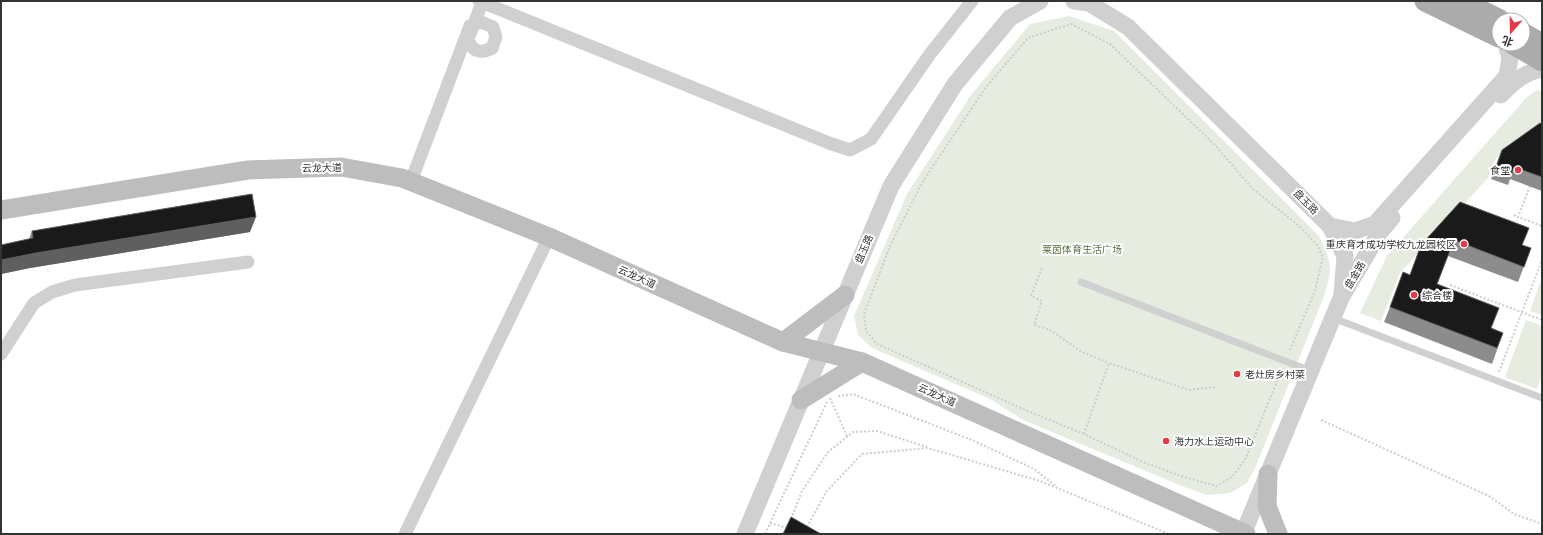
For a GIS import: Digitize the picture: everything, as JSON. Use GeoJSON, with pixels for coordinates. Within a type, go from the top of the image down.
{"type":"FeatureCollection","features":[{"type":"Feature","properties":{"kind":"main road"},"geometry":{"type":"LineString","coordinates":[[1425,1],[1491,33]]}},
{"type":"Feature","properties":{"kind":"main road"},"geometry":{"type":"LineString","coordinates":[[1462,1],[1491,16]]}},
{"type":"Feature","properties":{"kind":"main road"},"geometry":{"type":"LineString","coordinates":[[1531,38],[1542,44]]}},
{"type":"Feature","properties":{"kind":"main road"},"geometry":{"type":"LineString","coordinates":[[1527,52],[1542,61]]}},
{"type":"Feature","properties":{"kind":"main road","name":"云龙大道"},"geometry":{"type":"LineString","coordinates":[[1,210],[248,170],[341,167],[402,178],[549,237],[783,342],[862,362],[1244,534]]}},
{"type":"Feature","properties":{"kind":"main road"},"geometry":{"type":"LineString","coordinates":[[783,342],[845,295]]}},
{"type":"Feature","properties":{"kind":"main road"},"geometry":{"type":"LineString","coordinates":[[801,400],[862,362]]}},
{"type":"Feature","properties":{"kind":"main road"},"geometry":{"type":"LineString","coordinates":[[1268,474],[1267,506],[1278,534]]}},
{"type":"Feature","properties":{"kind":"main road"},"geometry":{"type":"LineString","coordinates":[[1182,506],[1213,530],[1215,534]]}},
{"type":"Feature","properties":{"kind":"street"},"geometry":{"type":"LineString","coordinates":[[411,181],[470,26],[481,22],[493,27],[496,37],[492,48],[483,52],[478,51],[472,48],[468,39],[480,2],[850,150],[871,139],[930,54],[972,1]]}},
{"type":"Feature","properties":{"kind":"street","name":"盘玉路"},"geometry":{"type":"LineString","coordinates":[[745,534],[891,186],[955,84],[1010,18],[1040,1]]}},
{"type":"Feature","properties":{"kind":"street","name":"盘玉路"},"geometry":{"type":"LineString","coordinates":[[1074,1],[1089,2],[1128,27],[1330,226]]}},
{"type":"Feature","properties":{"kind":"street"},"geometry":{"type":"LineString","coordinates":[[1330,226],[1355,231],[1375,224],[1506,76],[1510,58],[1508,52]]}},
{"type":"Feature","properties":{"kind":"street","name":"盘金路"},"geometry":{"type":"LineString","coordinates":[[1244,534],[1341,298],[1380,232],[1513,82],[1532,71],[1542,69]]}},
{"type":"Feature","properties":{"kind":"street"},"geometry":{"type":"LineString","coordinates":[[1330,226],[1345,256],[1341,298]]}},
{"type":"Feature","properties":{"kind":"street"},"geometry":{"type":"LineString","coordinates":[[405,534],[549,237]]}},
{"type":"Feature","properties":{"kind":"street"},"geometry":{"type":"LineString","coordinates":[[1,354],[34,303],[52,292],[75,285],[248,262]]}},
{"type":"Feature","properties":{"kind":"lane"},"geometry":{"type":"LineString","coordinates":[[1082,282],[1311,371]]}},
{"type":"Feature","properties":{"kind":"lane"},"geometry":{"type":"LineString","coordinates":[[1333,318],[1542,398]]}},
{"type":"Feature","properties":{"kind":"path"},"geometry":{"type":"LineString","coordinates":[[1518,217],[1530,186]]}},
{"type":"Feature","properties":{"kind":"path"},"geometry":{"type":"LineString","coordinates":[[1514,216],[1542,226]]}},
{"type":"Feature","properties":{"kind":"path"},"geometry":{"type":"LineString","coordinates":[[1495,380],[1542,260]]}},
{"type":"Feature","properties":{"kind":"path"},"geometry":{"type":"LineString","coordinates":[[1042,268],[1031,296],[1042,302],[1034,325],[1050,330],[1082,352],[1108,363]]}},
{"type":"Feature","properties":{"kind":"path"},"geometry":{"type":"LineString","coordinates":[[1450,285],[1542,320]]}},
{"type":"Feature","properties":{"kind":"path"},"geometry":{"type":"LineString","coordinates":[[829,397],[853,394],[910,415],[972,440],[1034,469],[1060,489]]}},
{"type":"Feature","properties":{"kind":"path"},"geometry":{"type":"LineString","coordinates":[[829,397],[847,436]]}},
{"type":"Feature","properties":{"kind":"path"},"geometry":{"type":"LineString","coordinates":[[765,534],[829,397]]}},
{"type":"Feature","properties":{"kind":"path"},"geometry":{"type":"LineString","coordinates":[[1321,420],[1489,496],[1514,514],[1542,524]]}},
{"type":"Feature","properties":{"kind":"path"},"geometry":{"type":"LineString","coordinates":[[787,527],[802,491],[828,452],[853,432],[877,431],[928,448],[1040,481],[1169,534]]}},
{"type":"Feature","properties":{"kind":"path"},"geometry":{"type":"LineString","coordinates":[[807,527],[826,492],[862,454],[928,448]]}},
{"type":"Feature","properties":{"kind":"path"},"geometry":{"type":"LineString","coordinates":[[770,523],[787,527],[794,531]]}},
{"type":"Feature","properties":{"kind":"green space","name":"莱茵体育生活广场"},"geometry":{"type":"Polygon","coordinates":[[[1069,16],[1114,31],[1319,236],[1327,253],[1330,272],[1324,296],[1256,466],[1247,483],[1230,493],[1208,495],[1187,488],[1023,420],[990,399],[872,348],[858,335],[854,316],[907,194],[971,95],[1030,24],[1069,16]]]}},
{"type":"Feature","properties":{"kind":"green space"},"geometry":{"type":"Polygon","coordinates":[[[1536,90],[1542,91],[1542,133],[1535,131],[1496,158],[1488,178],[1400,273],[1381,321],[1360,313],[1387,256],[1526,98],[1536,90]]]}},
{"type":"Feature","properties":{"kind":"green space"},"geometry":{"type":"Polygon","coordinates":[[[1542,277],[1542,315],[1530,311],[1542,277]]]}},
{"type":"Feature","properties":{"kind":"green space"},"geometry":{"type":"Polygon","coordinates":[[[1526,320],[1542,326],[1542,376],[1537,389],[1505,377],[1526,320]]]}},
{"type":"Feature","properties":{"kind":"building","name":"食堂"},"geometry":{"type":"Polygon","coordinates":[[[1540,123],[1542,124],[1542,177],[1514,167],[1512,173],[1496,167],[1502,150],[1540,123]]]}},
{"type":"Feature","properties":{"kind":"building"},"geometry":{"type":"Polygon","coordinates":[[[252,194],[256,217],[1,260],[1,245],[33,238],[32,231],[252,194]]]}},
{"type":"Feature","properties":{"kind":"building","name":"综合楼"},"geometry":{"type":"Polygon","coordinates":[[[1460,202],[1529,228],[1522,245],[1531,248],[1524,267],[1454,240],[1437,284],[1499,308],[1491,328],[1503,333],[1497,348],[1390,307],[1403,272],[1410,275],[1421,245],[1460,202]]]}},
{"type":"Feature","properties":{"kind":"building"},"geometry":{"type":"Polygon","coordinates":[[[791,517],[821,534],[783,534],[791,517]]]}},
{"type":"Feature","properties":{"kind":"place","name":"食堂"},"geometry":{"type":"Point","coordinates":[1518,170]}},
{"type":"Feature","properties":{"kind":"place","name":"重庆育才成功学校九龙园校区"},"geometry":{"type":"Point","coordinates":[1464,244]}},
{"type":"Feature","properties":{"kind":"place","name":"综合楼"},"geometry":{"type":"Point","coordinates":[1414,295]}},
{"type":"Feature","properties":{"kind":"place","name":"老灶房乡村菜"},"geometry":{"type":"Point","coordinates":[1237,374]}},
{"type":"Feature","properties":{"kind":"place","name":"海力水上运动中心"},"geometry":{"type":"Point","coordinates":[1166,441]}}]}
